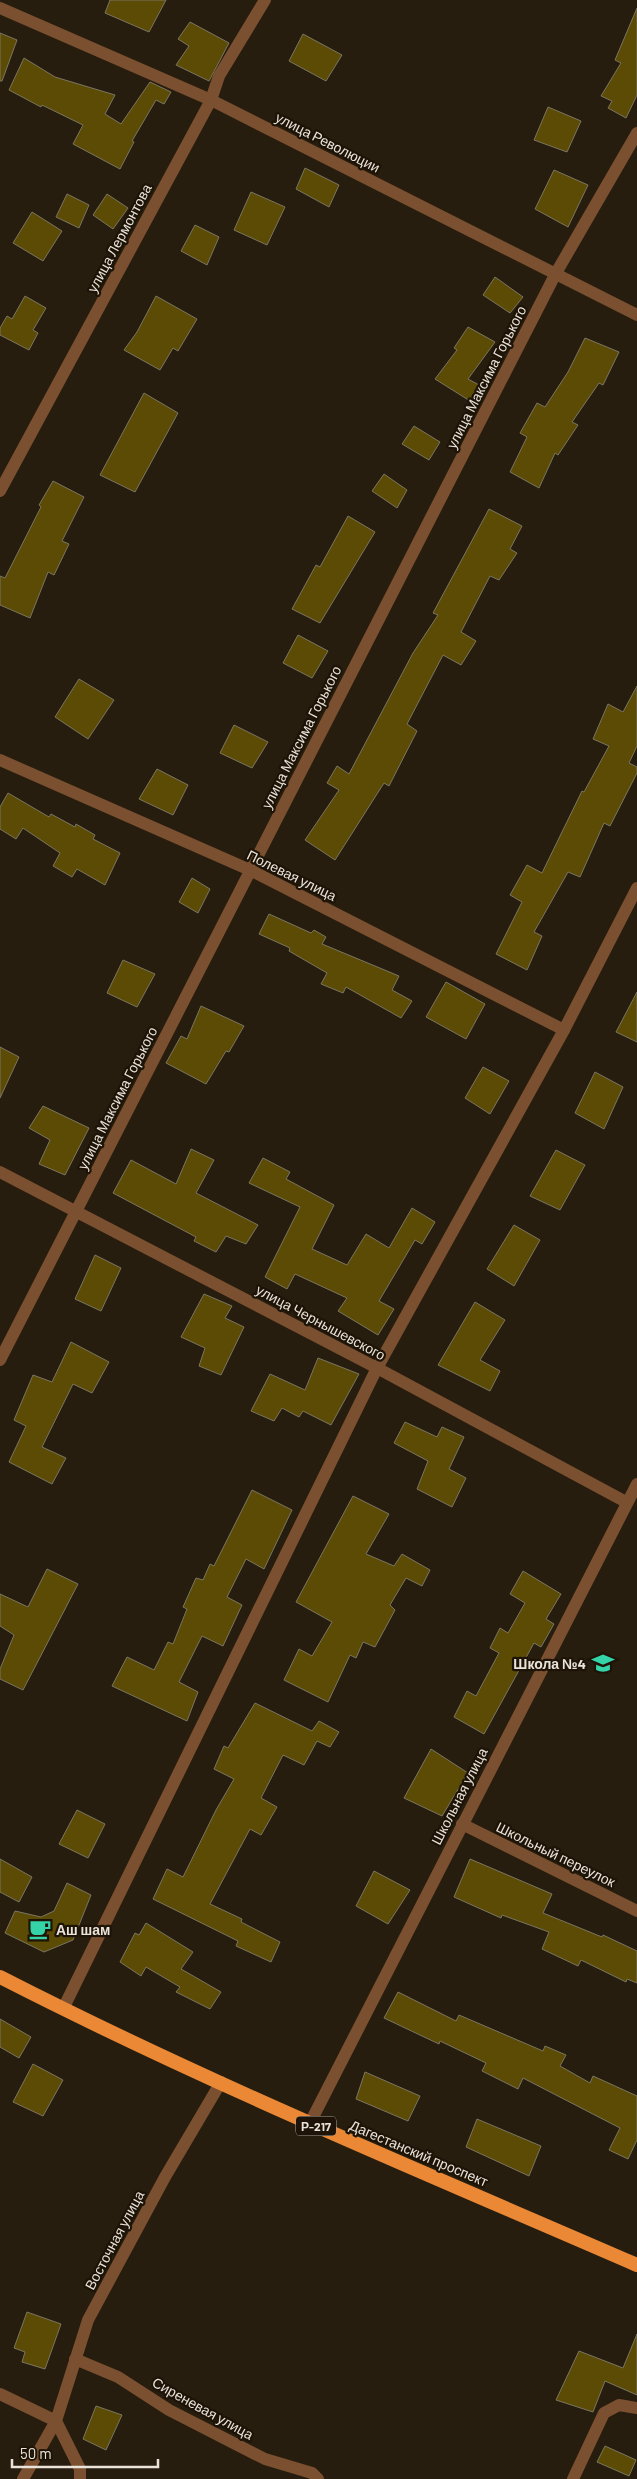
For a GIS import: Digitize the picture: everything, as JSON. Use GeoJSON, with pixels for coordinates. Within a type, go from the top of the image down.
{"type":"FeatureCollection","features":[{"type":"Feature","properties":{"kind":"highway","name":"Дагестанский проспект"},"geometry":{"type":"LineString","coordinates":[[0,1977],[63,2009],[310,2123],[637,2265]]}},
{"type":"Feature","properties":{"kind":"street","name":"улица Лермонтова"},"geometry":{"type":"LineString","coordinates":[[0,491],[211,100],[219,76],[265,0]]}},
{"type":"Feature","properties":{"kind":"street","name":"улица Революции"},"geometry":{"type":"LineString","coordinates":[[0,8],[211,100],[637,315]]}},
{"type":"Feature","properties":{"kind":"street","name":"улица Максима Горького"},"geometry":{"type":"LineString","coordinates":[[0,1360],[556,273],[637,133]]}},
{"type":"Feature","properties":{"kind":"street","name":"Полевая улица"},"geometry":{"type":"LineString","coordinates":[[0,760],[250,870],[564,1030]]}},
{"type":"Feature","properties":{"kind":"street"},"geometry":{"type":"LineString","coordinates":[[63,2009],[377,1368],[564,1030],[637,888]]}},
{"type":"Feature","properties":{"kind":"street","name":"улица Чернышевского"},"geometry":{"type":"LineString","coordinates":[[0,1172],[377,1368],[626,1502]]}},
{"type":"Feature","properties":{"kind":"street","name":"Школьная улица"},"geometry":{"type":"LineString","coordinates":[[310,2123],[626,1502],[637,1484]]}},
{"type":"Feature","properties":{"kind":"street","name":"Школьный переулок"},"geometry":{"type":"LineString","coordinates":[[462,1824],[637,1910]]}},
{"type":"Feature","properties":{"kind":"street","name":"Восточная улица"},"geometry":{"type":"LineString","coordinates":[[23,2479],[56,2422],[88,2320],[165,2177],[221,2082]]}},
{"type":"Feature","properties":{"kind":"street","name":"Сиреневая улица"},"geometry":{"type":"LineString","coordinates":[[76,2359],[118,2377],[169,2410],[265,2459],[312,2473],[318,2479]]}},
{"type":"Feature","properties":{"kind":"street"},"geometry":{"type":"LineString","coordinates":[[0,2394],[56,2422],[80,2469],[80,2479]]}},
{"type":"Feature","properties":{"kind":"street"},"geometry":{"type":"LineString","coordinates":[[572,2479],[604,2413],[620,2405],[637,2408]]}},
{"type":"Feature","properties":{"kind":"building"},"geometry":{"type":"Polygon","coordinates":[[[110,0],[166,0],[149,32],[105,13],[110,0]]]}},
{"type":"Feature","properties":{"kind":"building"},"geometry":{"type":"Polygon","coordinates":[[[637,8],[637,95],[626,118],[608,108],[612,101],[601,96],[621,63],[615,60],[637,8]]]}},
{"type":"Feature","properties":{"kind":"building"},"geometry":{"type":"Polygon","coordinates":[[[190,22],[229,43],[209,81],[176,65],[189,46],[178,39],[190,22]]]}},
{"type":"Feature","properties":{"kind":"building"},"geometry":{"type":"Polygon","coordinates":[[[0,33],[17,40],[2,81],[0,81],[0,33]]]}},
{"type":"Feature","properties":{"kind":"building"},"geometry":{"type":"Polygon","coordinates":[[[303,34],[342,55],[326,81],[289,61],[303,34]]]}},
{"type":"Feature","properties":{"kind":"building"},"geometry":{"type":"Polygon","coordinates":[[[24,58],[55,77],[115,95],[105,114],[121,124],[150,82],[171,92],[164,104],[156,100],[132,141],[134,142],[120,169],[73,144],[83,125],[42,105],[41,107],[9,90],[24,58]]]}},
{"type":"Feature","properties":{"kind":"building"},"geometry":{"type":"Polygon","coordinates":[[[548,107],[581,121],[567,152],[534,140],[548,107]]]}},
{"type":"Feature","properties":{"kind":"building"},"geometry":{"type":"Polygon","coordinates":[[[305,168],[339,185],[329,207],[296,189],[305,168]]]}},
{"type":"Feature","properties":{"kind":"building"},"geometry":{"type":"Polygon","coordinates":[[[554,170],[588,185],[568,227],[535,209],[554,170]]]}},
{"type":"Feature","properties":{"kind":"building"},"geometry":{"type":"Polygon","coordinates":[[[251,192],[285,207],[267,245],[234,230],[251,192]]]}},
{"type":"Feature","properties":{"kind":"building"},"geometry":{"type":"Polygon","coordinates":[[[67,194],[89,205],[79,228],[56,217],[67,194]]]}},
{"type":"Feature","properties":{"kind":"building"},"geometry":{"type":"Polygon","coordinates":[[[107,194],[128,208],[113,229],[93,215],[107,194]]]}},
{"type":"Feature","properties":{"kind":"building"},"geometry":{"type":"Polygon","coordinates":[[[32,212],[62,231],[43,261],[13,243],[32,212]]]}},
{"type":"Feature","properties":{"kind":"building"},"geometry":{"type":"Polygon","coordinates":[[[195,225],[219,237],[207,265],[181,251],[195,225]]]}},
{"type":"Feature","properties":{"kind":"building"},"geometry":{"type":"Polygon","coordinates":[[[495,277],[523,297],[510,313],[483,295],[495,277]]]}},
{"type":"Feature","properties":{"kind":"building"},"geometry":{"type":"Polygon","coordinates":[[[25,296],[46,308],[33,330],[38,333],[29,350],[0,335],[0,328],[7,316],[12,319],[25,296]]]}},
{"type":"Feature","properties":{"kind":"building"},"geometry":{"type":"Polygon","coordinates":[[[156,296],[197,319],[178,351],[173,348],[160,370],[124,350],[137,332],[156,296]]]}},
{"type":"Feature","properties":{"kind":"building"},"geometry":{"type":"Polygon","coordinates":[[[468,327],[495,342],[468,379],[479,385],[470,401],[435,379],[457,350],[454,348],[468,327]]]}},
{"type":"Feature","properties":{"kind":"building"},"geometry":{"type":"Polygon","coordinates":[[[585,338],[619,352],[603,385],[599,383],[572,422],[578,425],[558,455],[555,453],[539,488],[510,472],[527,437],[520,433],[537,403],[545,407],[568,372],[585,338]]]}},
{"type":"Feature","properties":{"kind":"building"},"geometry":{"type":"Polygon","coordinates":[[[144,393],[178,413],[135,492],[100,475],[144,393]]]}},
{"type":"Feature","properties":{"kind":"building"},"geometry":{"type":"Polygon","coordinates":[[[414,426],[440,442],[429,460],[402,444],[414,426]]]}},
{"type":"Feature","properties":{"kind":"building"},"geometry":{"type":"Polygon","coordinates":[[[384,474],[407,490],[397,508],[372,491],[384,474]]]}},
{"type":"Feature","properties":{"kind":"building"},"geometry":{"type":"Polygon","coordinates":[[[53,481],[84,497],[62,541],[69,544],[54,575],[48,572],[30,618],[0,605],[0,576],[5,578],[41,507],[39,505],[53,481]]]}},
{"type":"Feature","properties":{"kind":"building"},"geometry":{"type":"Polygon","coordinates":[[[489,509],[522,526],[510,549],[517,553],[499,580],[490,576],[461,632],[476,641],[461,665],[443,655],[407,724],[417,731],[389,786],[384,783],[335,860],[305,840],[339,790],[327,783],[337,766],[349,774],[413,653],[438,615],[433,613],[489,509]]]}},
{"type":"Feature","properties":{"kind":"building"},"geometry":{"type":"Polygon","coordinates":[[[348,516],[375,532],[320,623],[292,609],[316,565],[320,567],[348,516]]]}},
{"type":"Feature","properties":{"kind":"building"},"geometry":{"type":"Polygon","coordinates":[[[298,635],[328,651],[312,678],[283,663],[298,635]]]}},
{"type":"Feature","properties":{"kind":"building"},"geometry":{"type":"Polygon","coordinates":[[[79,679],[114,700],[88,739],[55,717],[79,679]]]}},
{"type":"Feature","properties":{"kind":"building"},"geometry":{"type":"Polygon","coordinates":[[[637,686],[637,746],[629,763],[637,767],[637,773],[610,826],[604,823],[580,877],[568,872],[534,932],[542,936],[527,970],[496,954],[522,902],[510,895],[527,865],[542,873],[582,791],[584,792],[609,746],[593,739],[608,704],[623,712],[637,686]]]}},
{"type":"Feature","properties":{"kind":"building"},"geometry":{"type":"Polygon","coordinates":[[[234,725],[268,742],[252,768],[220,753],[234,725]]]}},
{"type":"Feature","properties":{"kind":"building"},"geometry":{"type":"Polygon","coordinates":[[[157,769],[188,785],[173,815],[139,799],[157,769]]]}},
{"type":"Feature","properties":{"kind":"building"},"geometry":{"type":"Polygon","coordinates":[[[8,793],[49,817],[51,814],[75,827],[76,824],[95,835],[93,839],[120,853],[105,885],[77,869],[72,877],[53,866],[60,853],[23,828],[16,839],[0,829],[0,807],[8,793]]]}},
{"type":"Feature","properties":{"kind":"building"},"geometry":{"type":"Polygon","coordinates":[[[192,878],[210,889],[198,913],[179,902],[192,878]]]}},
{"type":"Feature","properties":{"kind":"building"},"geometry":{"type":"Polygon","coordinates":[[[269,914],[311,933],[314,930],[326,937],[322,944],[399,976],[392,990],[412,1001],[401,1018],[346,987],[343,993],[321,984],[327,973],[289,951],[290,948],[259,934],[269,914]]]}},
{"type":"Feature","properties":{"kind":"building"},"geometry":{"type":"Polygon","coordinates":[[[123,960],[155,974],[137,1007],[107,993],[123,960]]]}},
{"type":"Feature","properties":{"kind":"building"},"geometry":{"type":"Polygon","coordinates":[[[446,982],[485,1004],[466,1039],[426,1017],[446,982]]]}},
{"type":"Feature","properties":{"kind":"building"},"geometry":{"type":"Polygon","coordinates":[[[637,992],[637,1042],[616,1032],[637,992]]]}},
{"type":"Feature","properties":{"kind":"building"},"geometry":{"type":"Polygon","coordinates":[[[201,1006],[244,1026],[229,1052],[226,1051],[206,1084],[166,1063],[181,1036],[187,1039],[201,1006]]]}},
{"type":"Feature","properties":{"kind":"building"},"geometry":{"type":"Polygon","coordinates":[[[0,1047],[19,1057],[0,1098],[0,1047]]]}},
{"type":"Feature","properties":{"kind":"building"},"geometry":{"type":"Polygon","coordinates":[[[483,1067],[509,1081],[490,1114],[465,1098],[483,1067]]]}},
{"type":"Feature","properties":{"kind":"building"},"geometry":{"type":"Polygon","coordinates":[[[595,1072],[623,1087],[604,1129],[575,1113],[595,1072]]]}},
{"type":"Feature","properties":{"kind":"building"},"geometry":{"type":"Polygon","coordinates":[[[43,1106],[89,1128],[65,1175],[39,1164],[50,1140],[29,1128],[43,1106]]]}},
{"type":"Feature","properties":{"kind":"building"},"geometry":{"type":"Polygon","coordinates":[[[191,1149],[214,1160],[196,1193],[258,1225],[246,1244],[226,1236],[216,1252],[194,1241],[196,1237],[113,1193],[131,1160],[176,1184],[191,1149]]]}},
{"type":"Feature","properties":{"kind":"building"},"geometry":{"type":"Polygon","coordinates":[[[556,1150],[585,1165],[560,1210],[530,1196],[556,1150]]]}},
{"type":"Feature","properties":{"kind":"building"},"geometry":{"type":"Polygon","coordinates":[[[263,1158],[290,1172],[286,1179],[334,1205],[312,1249],[347,1265],[366,1234],[389,1248],[412,1208],[435,1222],[422,1244],[415,1240],[379,1301],[394,1309],[378,1335],[338,1311],[347,1298],[295,1274],[287,1289],[265,1277],[300,1207],[249,1183],[263,1158]]]}},
{"type":"Feature","properties":{"kind":"building"},"geometry":{"type":"Polygon","coordinates":[[[514,1225],[540,1240],[514,1286],[487,1269],[514,1225]]]}},
{"type":"Feature","properties":{"kind":"building"},"geometry":{"type":"Polygon","coordinates":[[[95,1255],[121,1268],[101,1311],[75,1299],[95,1255]]]}},
{"type":"Feature","properties":{"kind":"building"},"geometry":{"type":"Polygon","coordinates":[[[204,1294],[232,1306],[225,1318],[244,1327],[221,1375],[199,1366],[205,1348],[181,1337],[204,1294]]]}},
{"type":"Feature","properties":{"kind":"building"},"geometry":{"type":"Polygon","coordinates":[[[475,1302],[505,1320],[480,1360],[500,1371],[490,1391],[438,1365],[475,1302]]]}},
{"type":"Feature","properties":{"kind":"building"},"geometry":{"type":"Polygon","coordinates":[[[71,1342],[109,1362],[92,1393],[73,1384],[42,1447],[66,1458],[52,1484],[9,1462],[26,1426],[14,1420],[33,1375],[52,1382],[71,1342]]]}},
{"type":"Feature","properties":{"kind":"building"},"geometry":{"type":"Polygon","coordinates":[[[318,1358],[359,1374],[331,1425],[303,1411],[299,1417],[282,1408],[274,1421],[251,1411],[270,1374],[305,1390],[318,1358]]]}},
{"type":"Feature","properties":{"kind":"building"},"geometry":{"type":"Polygon","coordinates":[[[405,1422],[437,1437],[442,1427],[464,1437],[449,1469],[466,1478],[452,1507],[417,1489],[428,1461],[394,1443],[405,1422]]]}},
{"type":"Feature","properties":{"kind":"building"},"geometry":{"type":"Polygon","coordinates":[[[252,1490],[292,1510],[264,1569],[246,1559],[227,1597],[242,1605],[223,1646],[202,1636],[179,1682],[198,1692],[187,1721],[112,1686],[127,1657],[154,1670],[168,1642],[173,1644],[187,1609],[183,1607],[196,1578],[203,1580],[210,1564],[214,1566],[252,1490]]]}},
{"type":"Feature","properties":{"kind":"building"},"geometry":{"type":"Polygon","coordinates":[[[353,1496],[389,1514],[366,1554],[394,1566],[402,1554],[430,1570],[422,1586],[406,1578],[390,1605],[395,1610],[375,1647],[363,1642],[356,1658],[350,1655],[328,1702],[284,1680],[299,1649],[312,1656],[332,1622],[296,1602],[353,1496]]]}},
{"type":"Feature","properties":{"kind":"building"},"geometry":{"type":"Polygon","coordinates":[[[47,1569],[78,1584],[23,1690],[0,1679],[0,1669],[14,1635],[0,1626],[0,1594],[28,1607],[47,1569]]]}},
{"type":"Feature","properties":{"kind":"building"},"geometry":{"type":"Polygon","coordinates":[[[523,1571],[561,1594],[546,1619],[554,1624],[541,1647],[534,1643],[484,1734],[454,1717],[467,1691],[476,1696],[499,1653],[490,1648],[500,1628],[508,1633],[525,1603],[510,1594],[523,1571]]]}},
{"type":"Feature","properties":{"kind":"building"},"geometry":{"type":"Polygon","coordinates":[[[255,1703],[312,1731],[319,1721],[339,1732],[330,1747],[317,1741],[304,1765],[283,1755],[261,1798],[277,1807],[261,1835],[250,1829],[210,1904],[242,1919],[241,1922],[280,1942],[271,1962],[236,1946],[238,1941],[153,1899],[167,1869],[183,1877],[216,1810],[234,1779],[214,1769],[224,1746],[228,1748],[255,1703]]]}},
{"type":"Feature","properties":{"kind":"building"},"geometry":{"type":"Polygon","coordinates":[[[431,1749],[468,1773],[442,1816],[404,1798],[431,1749]]]}},
{"type":"Feature","properties":{"kind":"building"},"geometry":{"type":"Polygon","coordinates":[[[77,1810],[105,1824],[88,1858],[59,1844],[77,1810]]]}},
{"type":"Feature","properties":{"kind":"building"},"geometry":{"type":"Polygon","coordinates":[[[0,1859],[32,1877],[19,1902],[0,1892],[0,1859]]]}},
{"type":"Feature","properties":{"kind":"building"},"geometry":{"type":"Polygon","coordinates":[[[470,1859],[552,1894],[543,1913],[602,1937],[603,1935],[637,1951],[637,1983],[627,1979],[626,1982],[581,1960],[578,1966],[542,1949],[549,1932],[502,1915],[501,1918],[454,1897],[470,1859]]]}},
{"type":"Feature","properties":{"kind":"building"},"geometry":{"type":"Polygon","coordinates":[[[374,1871],[410,1890],[388,1924],[356,1906],[374,1871]]]}},
{"type":"Feature","properties":{"kind":"building"},"geometry":{"type":"Polygon","coordinates":[[[67,1883],[91,1895],[73,1940],[44,1952],[5,1933],[15,1911],[41,1917],[54,1911],[67,1883]]]}},
{"type":"Feature","properties":{"kind":"building"},"geometry":{"type":"Polygon","coordinates":[[[146,1923],[193,1952],[181,1969],[221,1992],[210,2009],[176,1992],[180,1987],[146,1967],[141,1976],[120,1962],[135,1933],[139,1935],[146,1923]]]}},
{"type":"Feature","properties":{"kind":"building"},"geometry":{"type":"Polygon","coordinates":[[[398,1992],[456,2021],[459,2015],[543,2051],[545,2046],[566,2055],[560,2066],[590,2083],[593,2076],[637,2096],[637,2140],[628,2159],[609,2150],[620,2128],[523,2078],[518,2089],[482,2071],[486,2063],[440,2041],[439,2044],[384,2018],[398,1992]]]}},
{"type":"Feature","properties":{"kind":"building"},"geometry":{"type":"Polygon","coordinates":[[[0,2019],[31,2037],[19,2058],[0,2047],[0,2019]]]}},
{"type":"Feature","properties":{"kind":"building"},"geometry":{"type":"Polygon","coordinates":[[[33,2064],[63,2080],[43,2116],[13,2102],[33,2064]]]}},
{"type":"Feature","properties":{"kind":"building"},"geometry":{"type":"Polygon","coordinates":[[[365,2072],[420,2096],[408,2121],[356,2099],[365,2072]]]}},
{"type":"Feature","properties":{"kind":"building"},"geometry":{"type":"Polygon","coordinates":[[[477,2119],[541,2146],[529,2176],[466,2147],[477,2119]]]}},
{"type":"Feature","properties":{"kind":"building"},"geometry":{"type":"Polygon","coordinates":[[[27,2312],[61,2324],[45,2369],[22,2362],[25,2352],[14,2348],[27,2312]]]}},
{"type":"Feature","properties":{"kind":"building"},"geometry":{"type":"Polygon","coordinates":[[[637,2334],[637,2395],[605,2381],[593,2412],[556,2400],[579,2351],[623,2368],[637,2334]]]}},
{"type":"Feature","properties":{"kind":"building"},"geometry":{"type":"Polygon","coordinates":[[[96,2406],[122,2415],[106,2450],[83,2439],[96,2406]]]}},
{"type":"Feature","properties":{"kind":"building"},"geometry":{"type":"Polygon","coordinates":[[[605,2446],[636,2460],[629,2476],[597,2462],[605,2446]]]}},
{"type":"Feature","properties":{"kind":"place","name":"Школа №4"},"geometry":{"type":"Point","coordinates":[603,1663]}},
{"type":"Feature","properties":{"kind":"place","name":"Аш шам"},"geometry":{"type":"Point","coordinates":[40,1929]}}]}
